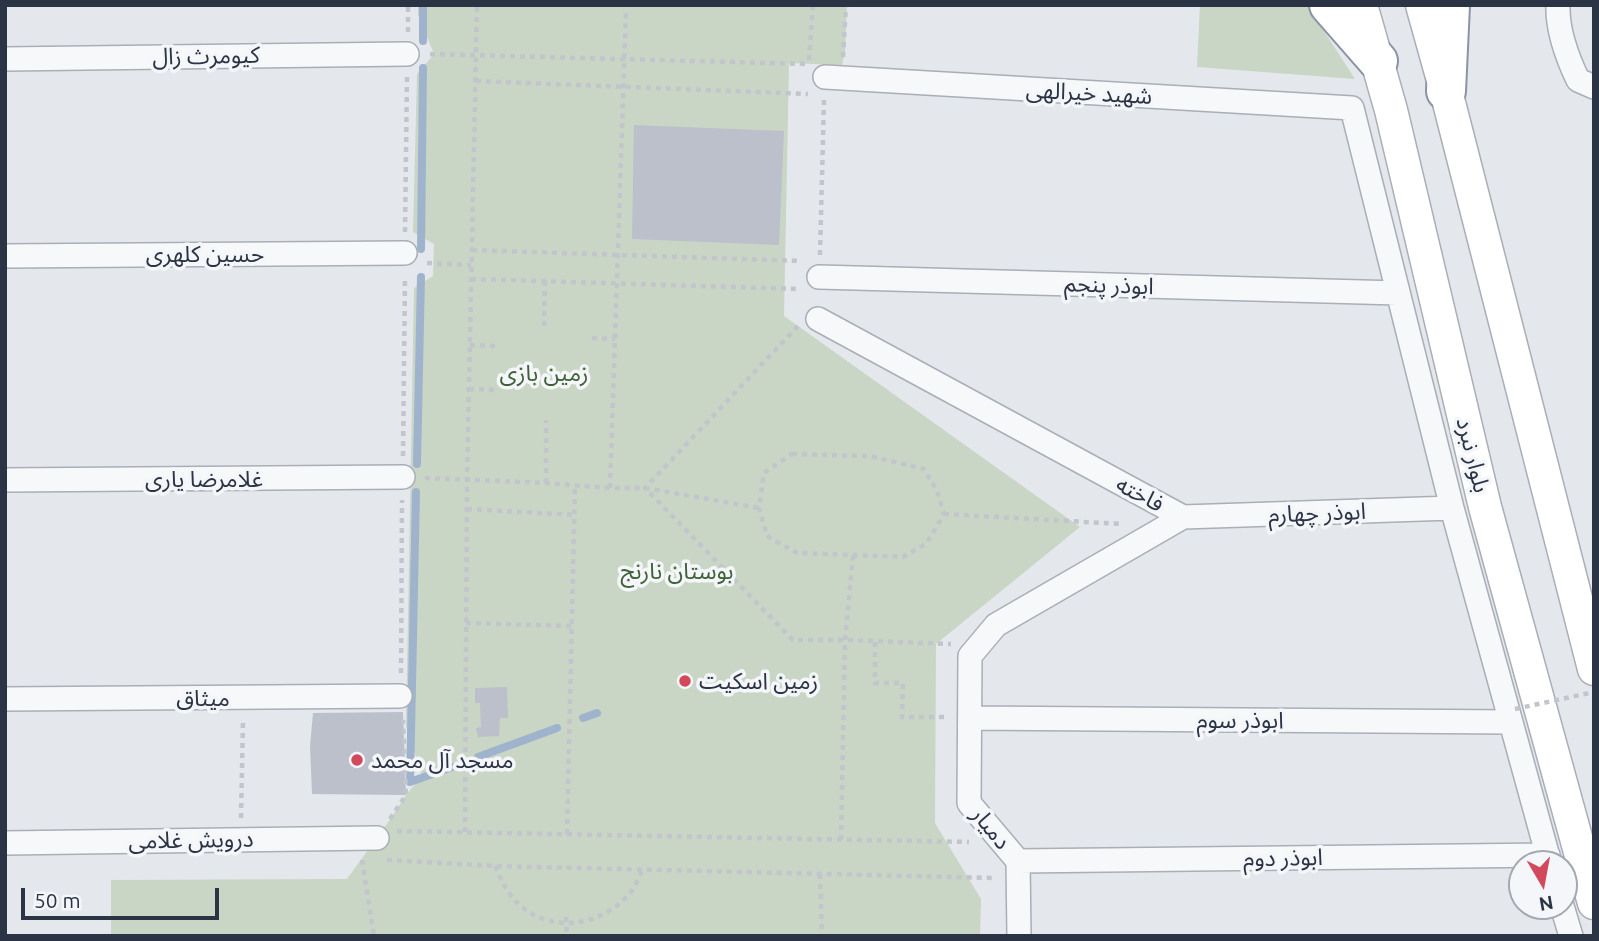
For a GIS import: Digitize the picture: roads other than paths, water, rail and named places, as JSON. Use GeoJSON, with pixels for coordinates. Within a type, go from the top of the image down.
{"type":"FeatureCollection","features":[{"type":"Feature","properties":{"kind":"highway"},"geometry":{"type":"LineString","coordinates":[[1329,5],[1378,61]]}},
{"type":"Feature","properties":{"kind":"highway"},"geometry":{"type":"LineString","coordinates":[[1447,91],[1450,5]]}},
{"type":"Feature","properties":{"kind":"main road","name":"بلوار نبرد"},"geometry":{"type":"LineString","coordinates":[[1361,5],[1378,61],[1485,507],[1594,903]]}},
{"type":"Feature","properties":{"kind":"main road"},"geometry":{"type":"LineString","coordinates":[[1422,5],[1447,91],[1594,669]]}},
{"type":"Feature","properties":{"kind":"street"},"geometry":{"type":"LineString","coordinates":[[1558,5],[1567,57],[1578,80],[1594,87]]}},
{"type":"Feature","properties":{"kind":"street","name":"کیومرث زال"},"geometry":{"type":"LineString","coordinates":[[5,59],[407,54]]}},
{"type":"Feature","properties":{"kind":"street","name":"شهید خیرالهی"},"geometry":{"type":"LineString","coordinates":[[821,75],[1352,108],[1398,293]]}},
{"type":"Feature","properties":{"kind":"street","name":"حسین کلهری"},"geometry":{"type":"LineString","coordinates":[[5,256],[405,257]]}},
{"type":"Feature","properties":{"kind":"street","name":"ابوذر پنجم"},"geometry":{"type":"LineString","coordinates":[[819,269],[1398,293]]}},
{"type":"Feature","properties":{"kind":"street"},"geometry":{"type":"LineString","coordinates":[[1398,293],[1452,508],[1513,715],[1547,850]]}},
{"type":"Feature","properties":{"kind":"street","name":"فاخته"},"geometry":{"type":"LineString","coordinates":[[818,319],[1175,522]]}},
{"type":"Feature","properties":{"kind":"street","name":"غلامرضا یاری"},"geometry":{"type":"LineString","coordinates":[[5,480],[403,477]]}},
{"type":"Feature","properties":{"kind":"street","name":"ابوذر چهارم"},"geometry":{"type":"LineString","coordinates":[[1175,522],[1452,508]]}},
{"type":"Feature","properties":{"kind":"street","name":"فاخته"},"geometry":{"type":"LineString","coordinates":[[970,718],[970,656],[996,625],[1175,522]]}},
{"type":"Feature","properties":{"kind":"street","name":"میثاق"},"geometry":{"type":"LineString","coordinates":[[5,699],[400,696]]}},
{"type":"Feature","properties":{"kind":"street","name":"ابوذر سوم"},"geometry":{"type":"LineString","coordinates":[[970,718],[1513,715]]}},
{"type":"Feature","properties":{"kind":"street","name":"دمیار"},"geometry":{"type":"LineString","coordinates":[[970,718],[969,803],[1002,842],[1018,869],[1020,936]]}},
{"type":"Feature","properties":{"kind":"street","name":"درویش غلامی"},"geometry":{"type":"LineString","coordinates":[[5,843],[380,834]]}},
{"type":"Feature","properties":{"kind":"street","name":"ابوذر دوم"},"geometry":{"type":"LineString","coordinates":[[1018,869],[1508,860]]}},
{"type":"Feature","properties":{"kind":"waterway"},"geometry":{"type":"LineString","coordinates":[[423,5],[423,41]]}},
{"type":"Feature","properties":{"kind":"waterway"},"geometry":{"type":"LineString","coordinates":[[421,249],[423,68]]}},
{"type":"Feature","properties":{"kind":"waterway"},"geometry":{"type":"LineString","coordinates":[[417,464],[421,277]]}},
{"type":"Feature","properties":{"kind":"waterway"},"geometry":{"type":"LineString","coordinates":[[416,492],[410,782],[452,767]]}},
{"type":"Feature","properties":{"kind":"waterway"},"geometry":{"type":"LineString","coordinates":[[583,718],[597,713]]}},
{"type":"Feature","properties":{"kind":"waterway"},"geometry":{"type":"LineString","coordinates":[[478,757],[557,728]]}},
{"type":"Feature","properties":{"kind":"place","name":"زمین اسکیت"},"geometry":{"type":"Point","coordinates":[685,681]}},
{"type":"Feature","properties":{"kind":"place","name":"مسجد آل محمد"},"geometry":{"type":"Point","coordinates":[357,760]}},
{"type":"Feature","properties":{"kind":"park label","name":"زمین بازی"},"geometry":{"type":"Point","coordinates":[544,373]}},
{"type":"Feature","properties":{"kind":"park label","name":"بوستان نارنج"},"geometry":{"type":"Point","coordinates":[677,571]}}]}
